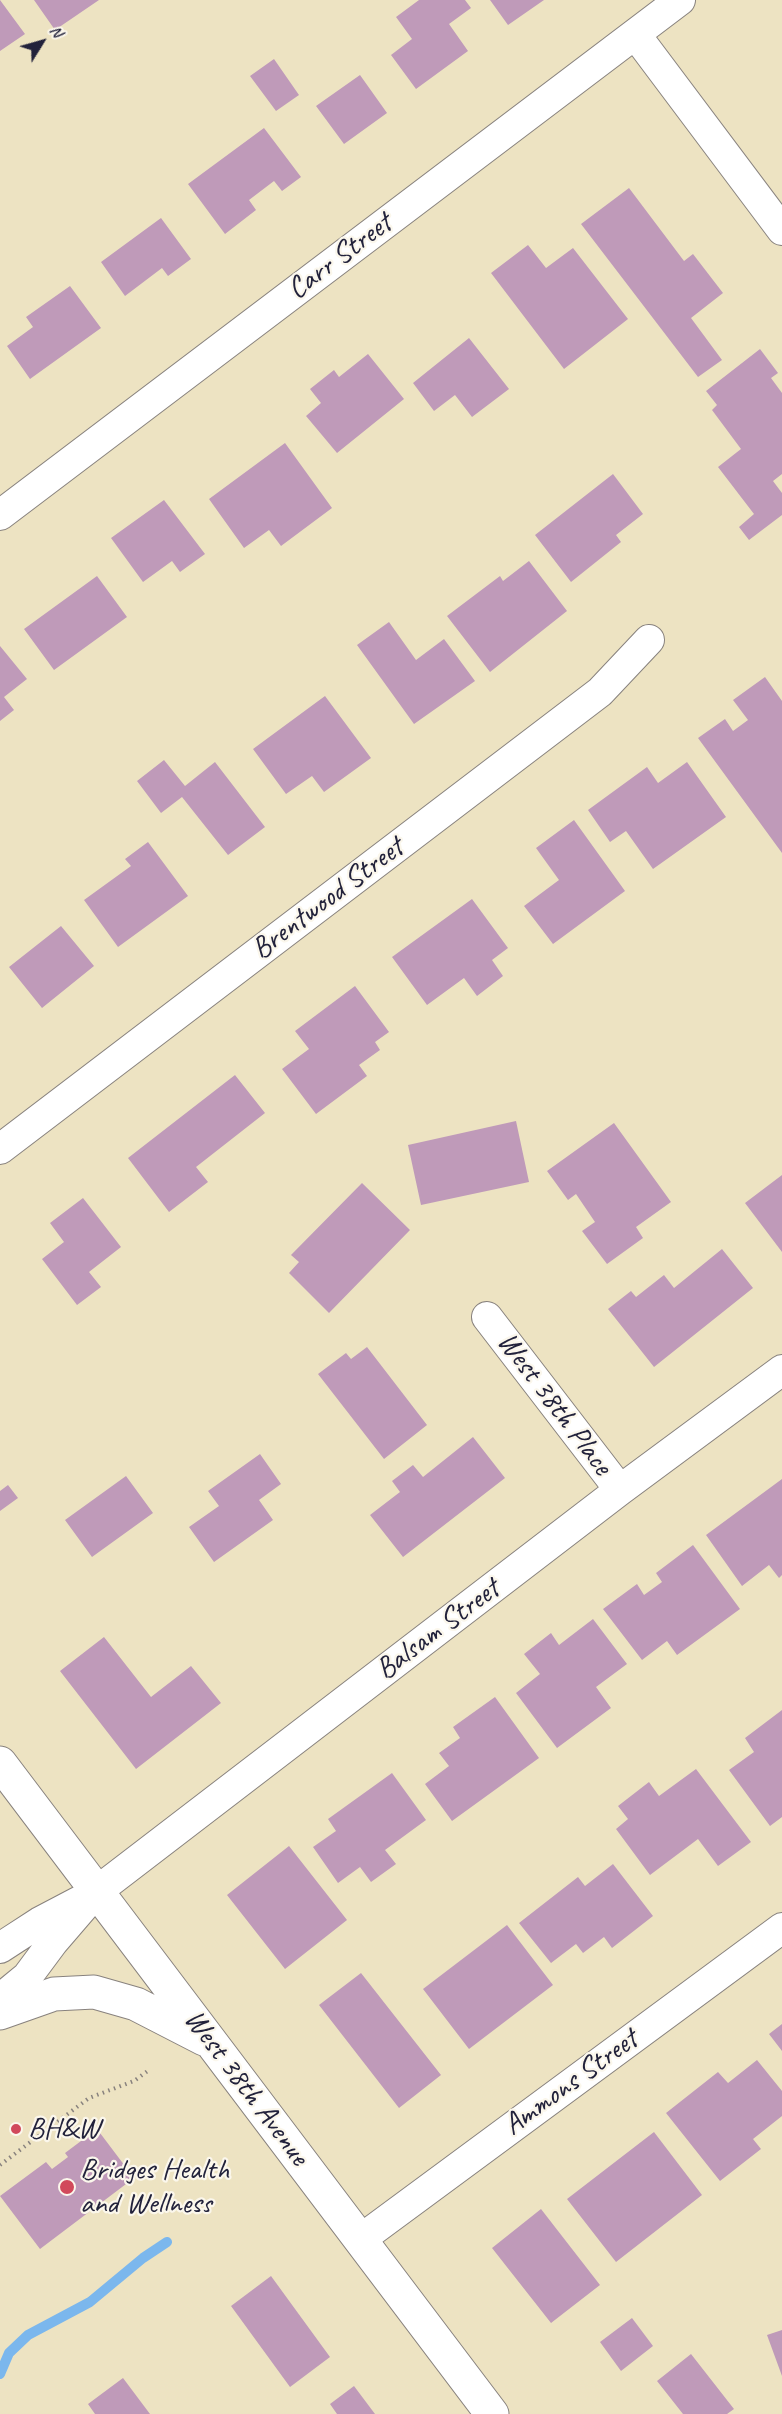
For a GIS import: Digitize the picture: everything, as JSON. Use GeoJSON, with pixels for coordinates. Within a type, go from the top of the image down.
{"type":"FeatureCollection","features":[{"type":"Feature","properties":{"kind":"main road","name":"West 38th Avenue"},"geometry":{"type":"LineString","coordinates":[[0,1763],[492,2414]]}},
{"type":"Feature","properties":{"kind":"main road"},"geometry":{"type":"LineString","coordinates":[[0,2013],[54,1994],[94,1992],[136,2004],[212,2043]]}},
{"type":"Feature","properties":{"kind":"street","name":"Carr Street"},"geometry":{"type":"LineString","coordinates":[[0,515],[681,0]]}},
{"type":"Feature","properties":{"kind":"street"},"geometry":{"type":"LineString","coordinates":[[635,34],[782,230]]}},
{"type":"Feature","properties":{"kind":"street","name":"Brentwood Street"},"geometry":{"type":"LineString","coordinates":[[0,1149],[600,692],[649,640]]}},
{"type":"Feature","properties":{"kind":"street","name":"West 38th Place"},"geometry":{"type":"LineString","coordinates":[[487,1317],[620,1490]]}},
{"type":"Feature","properties":{"kind":"street","name":"Balsam Street"},"geometry":{"type":"LineString","coordinates":[[96,1892],[620,1490],[782,1370]]}},
{"type":"Feature","properties":{"kind":"street"},"geometry":{"type":"LineString","coordinates":[[0,1948],[40,1922],[96,1892]]}},
{"type":"Feature","properties":{"kind":"street"},"geometry":{"type":"LineString","coordinates":[[0,1999],[27,1977],[96,1892]]}},
{"type":"Feature","properties":{"kind":"street","name":"Ammons Street"},"geometry":{"type":"LineString","coordinates":[[361,2239],[782,1928]]}},
{"type":"Feature","properties":{"kind":"path"},"geometry":{"type":"LineString","coordinates":[[0,2165],[89,2098],[134,2081],[149,2070]]}},
{"type":"Feature","properties":{"kind":"building"},"geometry":{"type":"Polygon","coordinates":[[[0,0],[25,34],[0,51],[0,0]]]}},
{"type":"Feature","properties":{"kind":"building"},"geometry":{"type":"Polygon","coordinates":[[[34,0],[99,0],[55,30],[34,0]]]}},
{"type":"Feature","properties":{"kind":"building"},"geometry":{"type":"Polygon","coordinates":[[[419,0],[465,0],[471,8],[449,24],[468,51],[416,89],[391,55],[412,39],[396,17],[419,0]]]}},
{"type":"Feature","properties":{"kind":"building"},"geometry":{"type":"Polygon","coordinates":[[[490,0],[544,0],[508,25],[490,0]]]}},
{"type":"Feature","properties":{"kind":"building"},"geometry":{"type":"Polygon","coordinates":[[[274,59],[299,95],[276,111],[250,76],[274,59]]]}},
{"type":"Feature","properties":{"kind":"building"},"geometry":{"type":"Polygon","coordinates":[[[360,75],[387,113],[344,144],[316,106],[360,75]]]}},
{"type":"Feature","properties":{"kind":"building"},"geometry":{"type":"Polygon","coordinates":[[[264,128],[301,177],[282,191],[274,181],[249,200],[256,210],[225,234],[188,184],[264,128]]]}},
{"type":"Feature","properties":{"kind":"building"},"geometry":{"type":"Polygon","coordinates":[[[629,188],[684,261],[693,254],[723,293],[691,318],[722,360],[698,377],[581,224],[629,188]]]}},
{"type":"Feature","properties":{"kind":"building"},"geometry":{"type":"Polygon","coordinates":[[[161,218],[191,259],[168,276],[162,268],[125,296],[101,262],[161,218]]]}},
{"type":"Feature","properties":{"kind":"building"},"geometry":{"type":"Polygon","coordinates":[[[528,245],[546,268],[573,248],[628,319],[564,369],[491,273],[528,245]]]}},
{"type":"Feature","properties":{"kind":"building"},"geometry":{"type":"Polygon","coordinates":[[[70,286],[101,328],[30,379],[7,346],[33,327],[26,317],[70,286]]]}},
{"type":"Feature","properties":{"kind":"building"},"geometry":{"type":"Polygon","coordinates":[[[469,338],[509,389],[472,417],[455,395],[434,411],[413,383],[469,338]]]}},
{"type":"Feature","properties":{"kind":"building"},"geometry":{"type":"Polygon","coordinates":[[[760,349],[778,373],[771,378],[782,393],[782,474],[773,481],[782,493],[782,515],[749,540],[739,527],[754,514],[718,467],[741,449],[712,410],[717,405],[706,391],[760,349]]]}},
{"type":"Feature","properties":{"kind":"building"},"geometry":{"type":"Polygon","coordinates":[[[368,354],[404,399],[337,453],[306,416],[321,403],[310,389],[334,370],[339,377],[368,354]]]}},
{"type":"Feature","properties":{"kind":"building"},"geometry":{"type":"Polygon","coordinates":[[[285,443],[332,508],[281,546],[269,530],[244,548],[209,499],[285,443]]]}},
{"type":"Feature","properties":{"kind":"building"},"geometry":{"type":"Polygon","coordinates":[[[613,474],[643,514],[616,535],[621,542],[571,582],[535,535],[613,474]]]}},
{"type":"Feature","properties":{"kind":"building"},"geometry":{"type":"Polygon","coordinates":[[[164,500],[205,554],[180,572],[172,561],[143,582],[111,538],[164,500]]]}},
{"type":"Feature","properties":{"kind":"building"},"geometry":{"type":"Polygon","coordinates":[[[529,561],[567,611],[490,672],[447,616],[500,576],[503,581],[529,561]]]}},
{"type":"Feature","properties":{"kind":"building"},"geometry":{"type":"Polygon","coordinates":[[[97,576],[127,617],[54,670],[24,629],[97,576]]]}},
{"type":"Feature","properties":{"kind":"building"},"geometry":{"type":"Polygon","coordinates":[[[389,622],[416,660],[444,639],[475,681],[414,724],[357,645],[389,622]]]}},
{"type":"Feature","properties":{"kind":"building"},"geometry":{"type":"Polygon","coordinates":[[[0,646],[27,679],[4,697],[14,710],[0,721],[0,646]]]}},
{"type":"Feature","properties":{"kind":"building"},"geometry":{"type":"Polygon","coordinates":[[[765,677],[782,701],[782,853],[698,738],[725,719],[733,731],[748,720],[733,700],[765,677]]]}},
{"type":"Feature","properties":{"kind":"building"},"geometry":{"type":"Polygon","coordinates":[[[325,696],[371,758],[324,792],[312,776],[286,794],[253,749],[325,696]]]}},
{"type":"Feature","properties":{"kind":"building"},"geometry":{"type":"Polygon","coordinates":[[[164,760],[185,786],[215,762],[265,827],[228,855],[182,797],[161,813],[137,781],[164,760]]]}},
{"type":"Feature","properties":{"kind":"building"},"geometry":{"type":"Polygon","coordinates":[[[687,762],[726,817],[653,869],[626,831],[610,842],[588,810],[647,767],[658,783],[687,762]]]}},
{"type":"Feature","properties":{"kind":"building"},"geometry":{"type":"Polygon","coordinates":[[[574,820],[625,891],[553,944],[524,906],[559,880],[536,848],[574,820]]]}},
{"type":"Feature","properties":{"kind":"building"},"geometry":{"type":"Polygon","coordinates":[[[148,842],[188,896],[118,947],[84,900],[131,866],[125,859],[148,842]]]}},
{"type":"Feature","properties":{"kind":"building"},"geometry":{"type":"Polygon","coordinates":[[[472,899],[508,948],[492,960],[503,976],[477,996],[464,978],[427,1005],[392,957],[472,899]]]}},
{"type":"Feature","properties":{"kind":"building"},"geometry":{"type":"Polygon","coordinates":[[[61,926],[94,966],[42,1008],[9,967],[61,926]]]}},
{"type":"Feature","properties":{"kind":"building"},"geometry":{"type":"Polygon","coordinates":[[[355,986],[389,1032],[375,1042],[380,1050],[359,1065],[367,1076],[316,1114],[282,1069],[309,1049],[295,1031],[355,986]]]}},
{"type":"Feature","properties":{"kind":"building"},"geometry":{"type":"Polygon","coordinates":[[[235,1075],[265,1113],[196,1167],[208,1182],[169,1212],[128,1158],[235,1075]]]}},
{"type":"Feature","properties":{"kind":"building"},"geometry":{"type":"Polygon","coordinates":[[[516,1121],[529,1182],[421,1205],[408,1145],[516,1121]]]}},
{"type":"Feature","properties":{"kind":"building"},"geometry":{"type":"Polygon","coordinates":[[[614,1123],[671,1202],[636,1227],[643,1238],[607,1264],[582,1231],[595,1222],[576,1194],[568,1200],[547,1171],[614,1123]]]}},
{"type":"Feature","properties":{"kind":"building"},"geometry":{"type":"Polygon","coordinates":[[[782,1175],[782,1252],[745,1203],[782,1175]]]}},
{"type":"Feature","properties":{"kind":"building"},"geometry":{"type":"Polygon","coordinates":[[[362,1183],[410,1230],[329,1313],[289,1273],[299,1262],[291,1255],[362,1183]]]}},
{"type":"Feature","properties":{"kind":"building"},"geometry":{"type":"Polygon","coordinates":[[[83,1198],[121,1247],[89,1272],[101,1287],[77,1305],[42,1259],[64,1242],[50,1223],[83,1198]]]}},
{"type":"Feature","properties":{"kind":"building"},"geometry":{"type":"Polygon","coordinates":[[[722,1249],[753,1288],[654,1367],[608,1309],[631,1291],[636,1297],[664,1275],[674,1288],[722,1249]]]}},
{"type":"Feature","properties":{"kind":"building"},"geometry":{"type":"Polygon","coordinates":[[[367,1347],[427,1425],[384,1459],[318,1374],[346,1353],[351,1359],[367,1347]]]}},
{"type":"Feature","properties":{"kind":"building"},"geometry":{"type":"Polygon","coordinates":[[[473,1437],[505,1478],[403,1557],[370,1515],[400,1492],[392,1481],[413,1465],[423,1477],[473,1437]]]}},
{"type":"Feature","properties":{"kind":"building"},"geometry":{"type":"Polygon","coordinates":[[[260,1454],[281,1484],[259,1500],[273,1520],[214,1562],[189,1527],[219,1506],[208,1491],[260,1454]]]}},
{"type":"Feature","properties":{"kind":"building"},"geometry":{"type":"Polygon","coordinates":[[[126,1476],[153,1513],[92,1557],[65,1520],[126,1476]]]}},
{"type":"Feature","properties":{"kind":"building"},"geometry":{"type":"Polygon","coordinates":[[[782,1479],[782,1575],[779,1578],[769,1565],[742,1586],[706,1535],[782,1479]]]}},
{"type":"Feature","properties":{"kind":"building"},"geometry":{"type":"Polygon","coordinates":[[[8,1485],[18,1498],[0,1511],[0,1491],[8,1485]]]}},
{"type":"Feature","properties":{"kind":"building"},"geometry":{"type":"Polygon","coordinates":[[[693,1545],[740,1609],[677,1655],[667,1641],[642,1660],[603,1609],[637,1584],[644,1595],[662,1582],[656,1573],[693,1545]]]}},
{"type":"Feature","properties":{"kind":"building"},"geometry":{"type":"Polygon","coordinates":[[[593,1619],[627,1664],[596,1687],[611,1708],[557,1748],[516,1693],[540,1674],[524,1654],[551,1633],[559,1645],[593,1619]]]}},
{"type":"Feature","properties":{"kind":"building"},"geometry":{"type":"Polygon","coordinates":[[[104,1637],[151,1697],[191,1666],[221,1703],[136,1769],[60,1671],[104,1637]]]}},
{"type":"Feature","properties":{"kind":"building"},"geometry":{"type":"Polygon","coordinates":[[[495,1697],[539,1758],[452,1821],[425,1784],[449,1766],[439,1753],[460,1738],[453,1727],[495,1697]]]}},
{"type":"Feature","properties":{"kind":"building"},"geometry":{"type":"Polygon","coordinates":[[[782,1710],[782,1817],[770,1826],[729,1770],[754,1752],[745,1738],[782,1710]]]}},
{"type":"Feature","properties":{"kind":"building"},"geometry":{"type":"Polygon","coordinates":[[[696,1769],[751,1842],[718,1866],[698,1839],[650,1875],[616,1829],[628,1819],[618,1806],[649,1782],[659,1796],[696,1769]]]}},
{"type":"Feature","properties":{"kind":"building"},"geometry":{"type":"Polygon","coordinates":[[[392,1773],[426,1820],[385,1850],[396,1864],[371,1882],[360,1867],[338,1883],[313,1847],[336,1831],[328,1819],[392,1773]]]}},
{"type":"Feature","properties":{"kind":"building"},"geometry":{"type":"Polygon","coordinates":[[[289,1846],[347,1920],[285,1969],[227,1895],[289,1846]]]}},
{"type":"Feature","properties":{"kind":"building"},"geometry":{"type":"Polygon","coordinates":[[[613,1864],[653,1916],[612,1948],[604,1937],[583,1953],[576,1944],[551,1963],[519,1923],[578,1877],[585,1886],[613,1864]]]}},
{"type":"Feature","properties":{"kind":"building"},"geometry":{"type":"Polygon","coordinates":[[[507,1925],[553,1985],[469,2049],[423,1989],[507,1925]]]}},
{"type":"Feature","properties":{"kind":"building"},"geometry":{"type":"Polygon","coordinates":[[[361,1973],[441,2075],[399,2108],[319,2005],[361,1973]]]}},
{"type":"Feature","properties":{"kind":"building"},"geometry":{"type":"Polygon","coordinates":[[[782,2024],[782,2051],[769,2034],[782,2024]]]}},
{"type":"Feature","properties":{"kind":"building"},"geometry":{"type":"Polygon","coordinates":[[[757,2060],[782,2091],[782,2116],[753,2139],[761,2149],[720,2181],[666,2113],[718,2072],[728,2083],[757,2060]]]}},
{"type":"Feature","properties":{"kind":"building","name":"Bridges Health and Wellness"},"geometry":{"type":"Polygon","coordinates":[[[97,2129],[134,2178],[40,2249],[0,2196],[46,2162],[52,2169],[68,2157],[65,2153],[97,2129]]]}},
{"type":"Feature","properties":{"kind":"building"},"geometry":{"type":"Polygon","coordinates":[[[654,2132],[702,2195],[616,2262],[567,2199],[654,2132]]]}},
{"type":"Feature","properties":{"kind":"building"},"geometry":{"type":"Polygon","coordinates":[[[541,2209],[600,2285],[551,2323],[492,2248],[541,2209]]]}},
{"type":"Feature","properties":{"kind":"building"},"geometry":{"type":"Polygon","coordinates":[[[271,2276],[330,2357],[290,2387],[231,2306],[271,2276]]]}},
{"type":"Feature","properties":{"kind":"building"},"geometry":{"type":"Polygon","coordinates":[[[632,2318],[653,2346],[621,2371],[600,2342],[632,2318]]]}},
{"type":"Feature","properties":{"kind":"building"},"geometry":{"type":"Polygon","coordinates":[[[782,2330],[782,2376],[767,2335],[782,2330]]]}},
{"type":"Feature","properties":{"kind":"building"},"geometry":{"type":"Polygon","coordinates":[[[691,2354],[734,2409],[727,2414],[683,2414],[657,2381],[691,2354]]]}},
{"type":"Feature","properties":{"kind":"building"},"geometry":{"type":"Polygon","coordinates":[[[123,2378],[150,2414],[95,2414],[88,2404],[123,2378]]]}},
{"type":"Feature","properties":{"kind":"building"},"geometry":{"type":"Polygon","coordinates":[[[354,2386],[375,2414],[337,2414],[330,2404],[354,2386]]]}},
{"type":"Feature","properties":{"kind":"waterway"},"geometry":{"type":"LineString","coordinates":[[0,2374],[9,2353],[28,2335],[90,2302],[143,2258],[167,2242]]}},
{"type":"Feature","properties":{"kind":"place","name":"BH&W"},"geometry":{"type":"Point","coordinates":[16,2129]}},
{"type":"Feature","properties":{"kind":"place","name":"Bridges Health and Wellness"},"geometry":{"type":"Point","coordinates":[67,2187]}}]}
